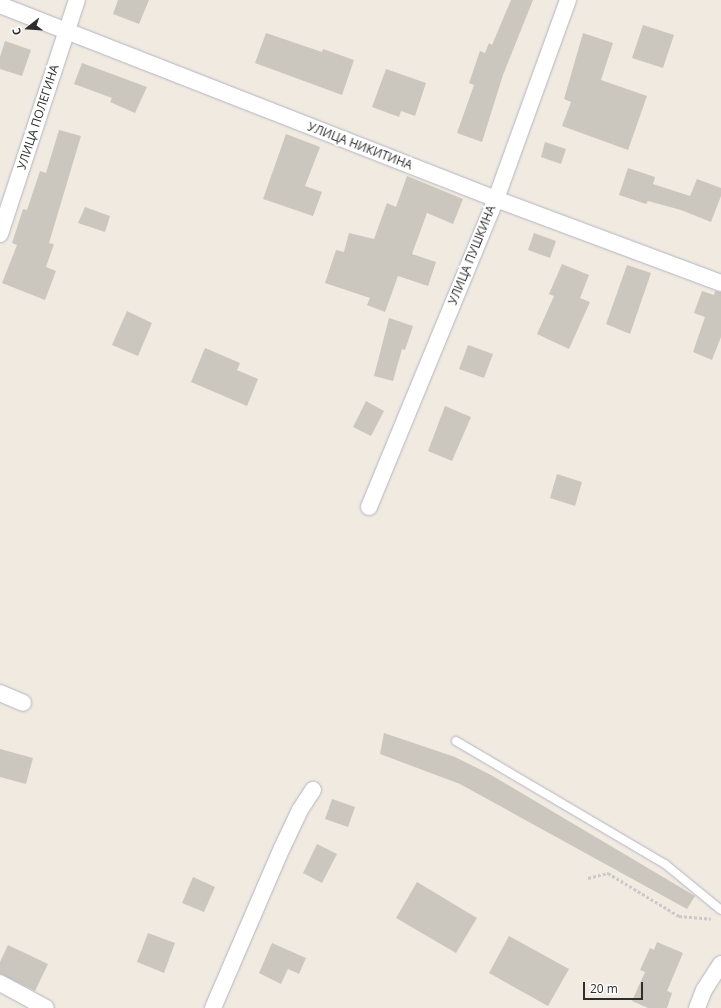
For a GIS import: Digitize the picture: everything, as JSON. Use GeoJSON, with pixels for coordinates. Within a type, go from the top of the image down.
{"type":"FeatureCollection","features":[{"type":"Feature","properties":{"kind":"street","name":"УЛИЦА ПОЛЕГИНА"},"geometry":{"type":"LineString","coordinates":[[0,234],[77,0]]}},
{"type":"Feature","properties":{"kind":"street","name":"УЛИЦА ПУШКИНА"},"geometry":{"type":"LineString","coordinates":[[369,507],[496,199],[568,0]]}},
{"type":"Feature","properties":{"kind":"street","name":"УЛИЦА НИКИТИНА"},"geometry":{"type":"LineString","coordinates":[[0,5],[496,199],[721,283]]}},
{"type":"Feature","properties":{"kind":"street"},"geometry":{"type":"LineString","coordinates":[[0,693],[22,703]]}},
{"type":"Feature","properties":{"kind":"street"},"geometry":{"type":"LineString","coordinates":[[213,1008],[282,848],[300,810],[313,790]]}},
{"type":"Feature","properties":{"kind":"street"},"geometry":{"type":"LineString","coordinates":[[697,1008],[704,990],[721,964]]}},
{"type":"Feature","properties":{"kind":"street"},"geometry":{"type":"LineString","coordinates":[[0,983],[46,1008]]}},
{"type":"Feature","properties":{"kind":"lane"},"geometry":{"type":"LineString","coordinates":[[456,741],[665,864],[721,910]]}},
{"type":"Feature","properties":{"kind":"path"},"geometry":{"type":"LineString","coordinates":[[588,878],[608,873],[679,916],[714,919]]}},
{"type":"Feature","properties":{"kind":"building"},"geometry":{"type":"Polygon","coordinates":[[[118,0],[149,0],[139,24],[113,14],[118,0]]]}},
{"type":"Feature","properties":{"kind":"building"},"geometry":{"type":"Polygon","coordinates":[[[511,0],[533,0],[503,75],[482,142],[457,133],[474,85],[469,83],[480,51],[485,53],[489,43],[492,45],[511,0]]]}},
{"type":"Feature","properties":{"kind":"building"},"geometry":{"type":"Polygon","coordinates":[[[643,25],[674,35],[663,68],[632,58],[643,25]]]}},
{"type":"Feature","properties":{"kind":"building"},"geometry":{"type":"Polygon","coordinates":[[[266,33],[322,52],[323,49],[354,60],[342,95],[255,63],[266,33]]]}},
{"type":"Feature","properties":{"kind":"building"},"geometry":{"type":"Polygon","coordinates":[[[583,33],[613,43],[601,80],[647,96],[628,150],[562,126],[571,102],[564,99],[583,33]]]}},
{"type":"Feature","properties":{"kind":"building"},"geometry":{"type":"Polygon","coordinates":[[[5,41],[31,50],[22,76],[0,69],[0,57],[5,41]]]}},
{"type":"Feature","properties":{"kind":"building"},"geometry":{"type":"Polygon","coordinates":[[[82,63],[147,87],[135,113],[110,102],[112,98],[74,84],[82,63]]]}},
{"type":"Feature","properties":{"kind":"building"},"geometry":{"type":"Polygon","coordinates":[[[386,69],[426,83],[415,116],[401,111],[399,117],[372,107],[386,69]]]}},
{"type":"Feature","properties":{"kind":"building"},"geometry":{"type":"Polygon","coordinates":[[[59,130],[81,136],[49,243],[54,244],[46,267],[56,271],[45,300],[2,283],[17,245],[12,243],[23,209],[27,210],[40,171],[46,173],[59,130]]]}},
{"type":"Feature","properties":{"kind":"building"},"geometry":{"type":"Polygon","coordinates":[[[286,134],[320,147],[305,186],[322,192],[313,216],[263,199],[286,134]]]}},
{"type":"Feature","properties":{"kind":"building"},"geometry":{"type":"Polygon","coordinates":[[[545,142],[566,149],[561,164],[541,157],[545,142]]]}},
{"type":"Feature","properties":{"kind":"building"},"geometry":{"type":"Polygon","coordinates":[[[628,168],[655,177],[653,184],[690,196],[697,179],[721,188],[721,196],[711,222],[681,210],[648,201],[646,204],[619,195],[628,168]]]}},
{"type":"Feature","properties":{"kind":"building"},"geometry":{"type":"Polygon","coordinates":[[[407,176],[463,199],[453,224],[427,213],[412,254],[436,262],[428,286],[398,276],[385,312],[367,305],[370,298],[325,283],[336,250],[344,252],[349,233],[374,239],[387,203],[396,207],[407,176]]]}},
{"type":"Feature","properties":{"kind":"building"},"geometry":{"type":"Polygon","coordinates":[[[85,207],[110,216],[105,232],[78,223],[85,207]]]}},
{"type":"Feature","properties":{"kind":"building"},"geometry":{"type":"Polygon","coordinates":[[[534,233],[556,241],[550,258],[528,250],[534,233]]]}},
{"type":"Feature","properties":{"kind":"building"},"geometry":{"type":"Polygon","coordinates":[[[562,264],[589,275],[580,298],[590,302],[569,349],[537,334],[554,296],[549,294],[562,264]]]}},
{"type":"Feature","properties":{"kind":"building"},"geometry":{"type":"Polygon","coordinates":[[[627,265],[651,273],[630,334],[606,324],[627,265]]]}},
{"type":"Feature","properties":{"kind":"building"},"geometry":{"type":"Polygon","coordinates":[[[702,291],[714,295],[715,291],[721,292],[721,337],[712,360],[693,352],[705,317],[694,313],[702,291]]]}},
{"type":"Feature","properties":{"kind":"building"},"geometry":{"type":"Polygon","coordinates":[[[127,311],[152,323],[138,356],[112,345],[127,311]]]}},
{"type":"Feature","properties":{"kind":"building"},"geometry":{"type":"Polygon","coordinates":[[[389,318],[413,326],[405,350],[402,349],[393,381],[374,376],[389,318]]]}},
{"type":"Feature","properties":{"kind":"building"},"geometry":{"type":"Polygon","coordinates":[[[468,345],[493,354],[484,378],[459,369],[468,345]]]}},
{"type":"Feature","properties":{"kind":"building"},"geometry":{"type":"Polygon","coordinates":[[[205,348],[240,363],[237,370],[258,379],[247,406],[191,382],[205,348]]]}},
{"type":"Feature","properties":{"kind":"building"},"geometry":{"type":"Polygon","coordinates":[[[366,401],[384,411],[371,436],[353,427],[366,401]]]}},
{"type":"Feature","properties":{"kind":"building"},"geometry":{"type":"Polygon","coordinates":[[[445,406],[471,417],[452,461],[428,451],[445,406]]]}},
{"type":"Feature","properties":{"kind":"building"},"geometry":{"type":"Polygon","coordinates":[[[557,474],[582,482],[575,506],[550,498],[557,474]]]}},
{"type":"Feature","properties":{"kind":"building"},"geometry":{"type":"Polygon","coordinates":[[[384,733],[455,757],[491,775],[695,896],[687,909],[460,784],[380,754],[384,733]]]}},
{"type":"Feature","properties":{"kind":"building"},"geometry":{"type":"Polygon","coordinates":[[[0,749],[33,758],[26,784],[0,777],[0,749]]]}},
{"type":"Feature","properties":{"kind":"building"},"geometry":{"type":"Polygon","coordinates":[[[332,799],[355,807],[348,827],[325,819],[332,799]]]}},
{"type":"Feature","properties":{"kind":"building"},"geometry":{"type":"Polygon","coordinates":[[[317,844],[337,854],[322,883],[303,873],[317,844]]]}},
{"type":"Feature","properties":{"kind":"building"},"geometry":{"type":"Polygon","coordinates":[[[193,877],[215,887],[204,912],[182,903],[193,877]]]}},
{"type":"Feature","properties":{"kind":"building"},"geometry":{"type":"Polygon","coordinates":[[[417,882],[477,918],[456,953],[396,918],[417,882]]]}},
{"type":"Feature","properties":{"kind":"building"},"geometry":{"type":"Polygon","coordinates":[[[148,933],[175,943],[164,973],[137,962],[148,933]]]}},
{"type":"Feature","properties":{"kind":"building"},"geometry":{"type":"Polygon","coordinates":[[[509,936],[569,969],[548,1006],[489,973],[509,936]]]}},
{"type":"Feature","properties":{"kind":"building"},"geometry":{"type":"Polygon","coordinates":[[[657,942],[683,953],[667,991],[672,993],[667,1008],[648,1008],[632,1001],[645,972],[640,970],[650,948],[654,950],[657,942]]]}},
{"type":"Feature","properties":{"kind":"building"},"geometry":{"type":"Polygon","coordinates":[[[272,943],[306,958],[299,974],[288,969],[281,984],[259,973],[272,943]]]}},
{"type":"Feature","properties":{"kind":"building"},"geometry":{"type":"Polygon","coordinates":[[[8,945],[48,964],[35,991],[0,974],[0,962],[8,945]]]}}]}
